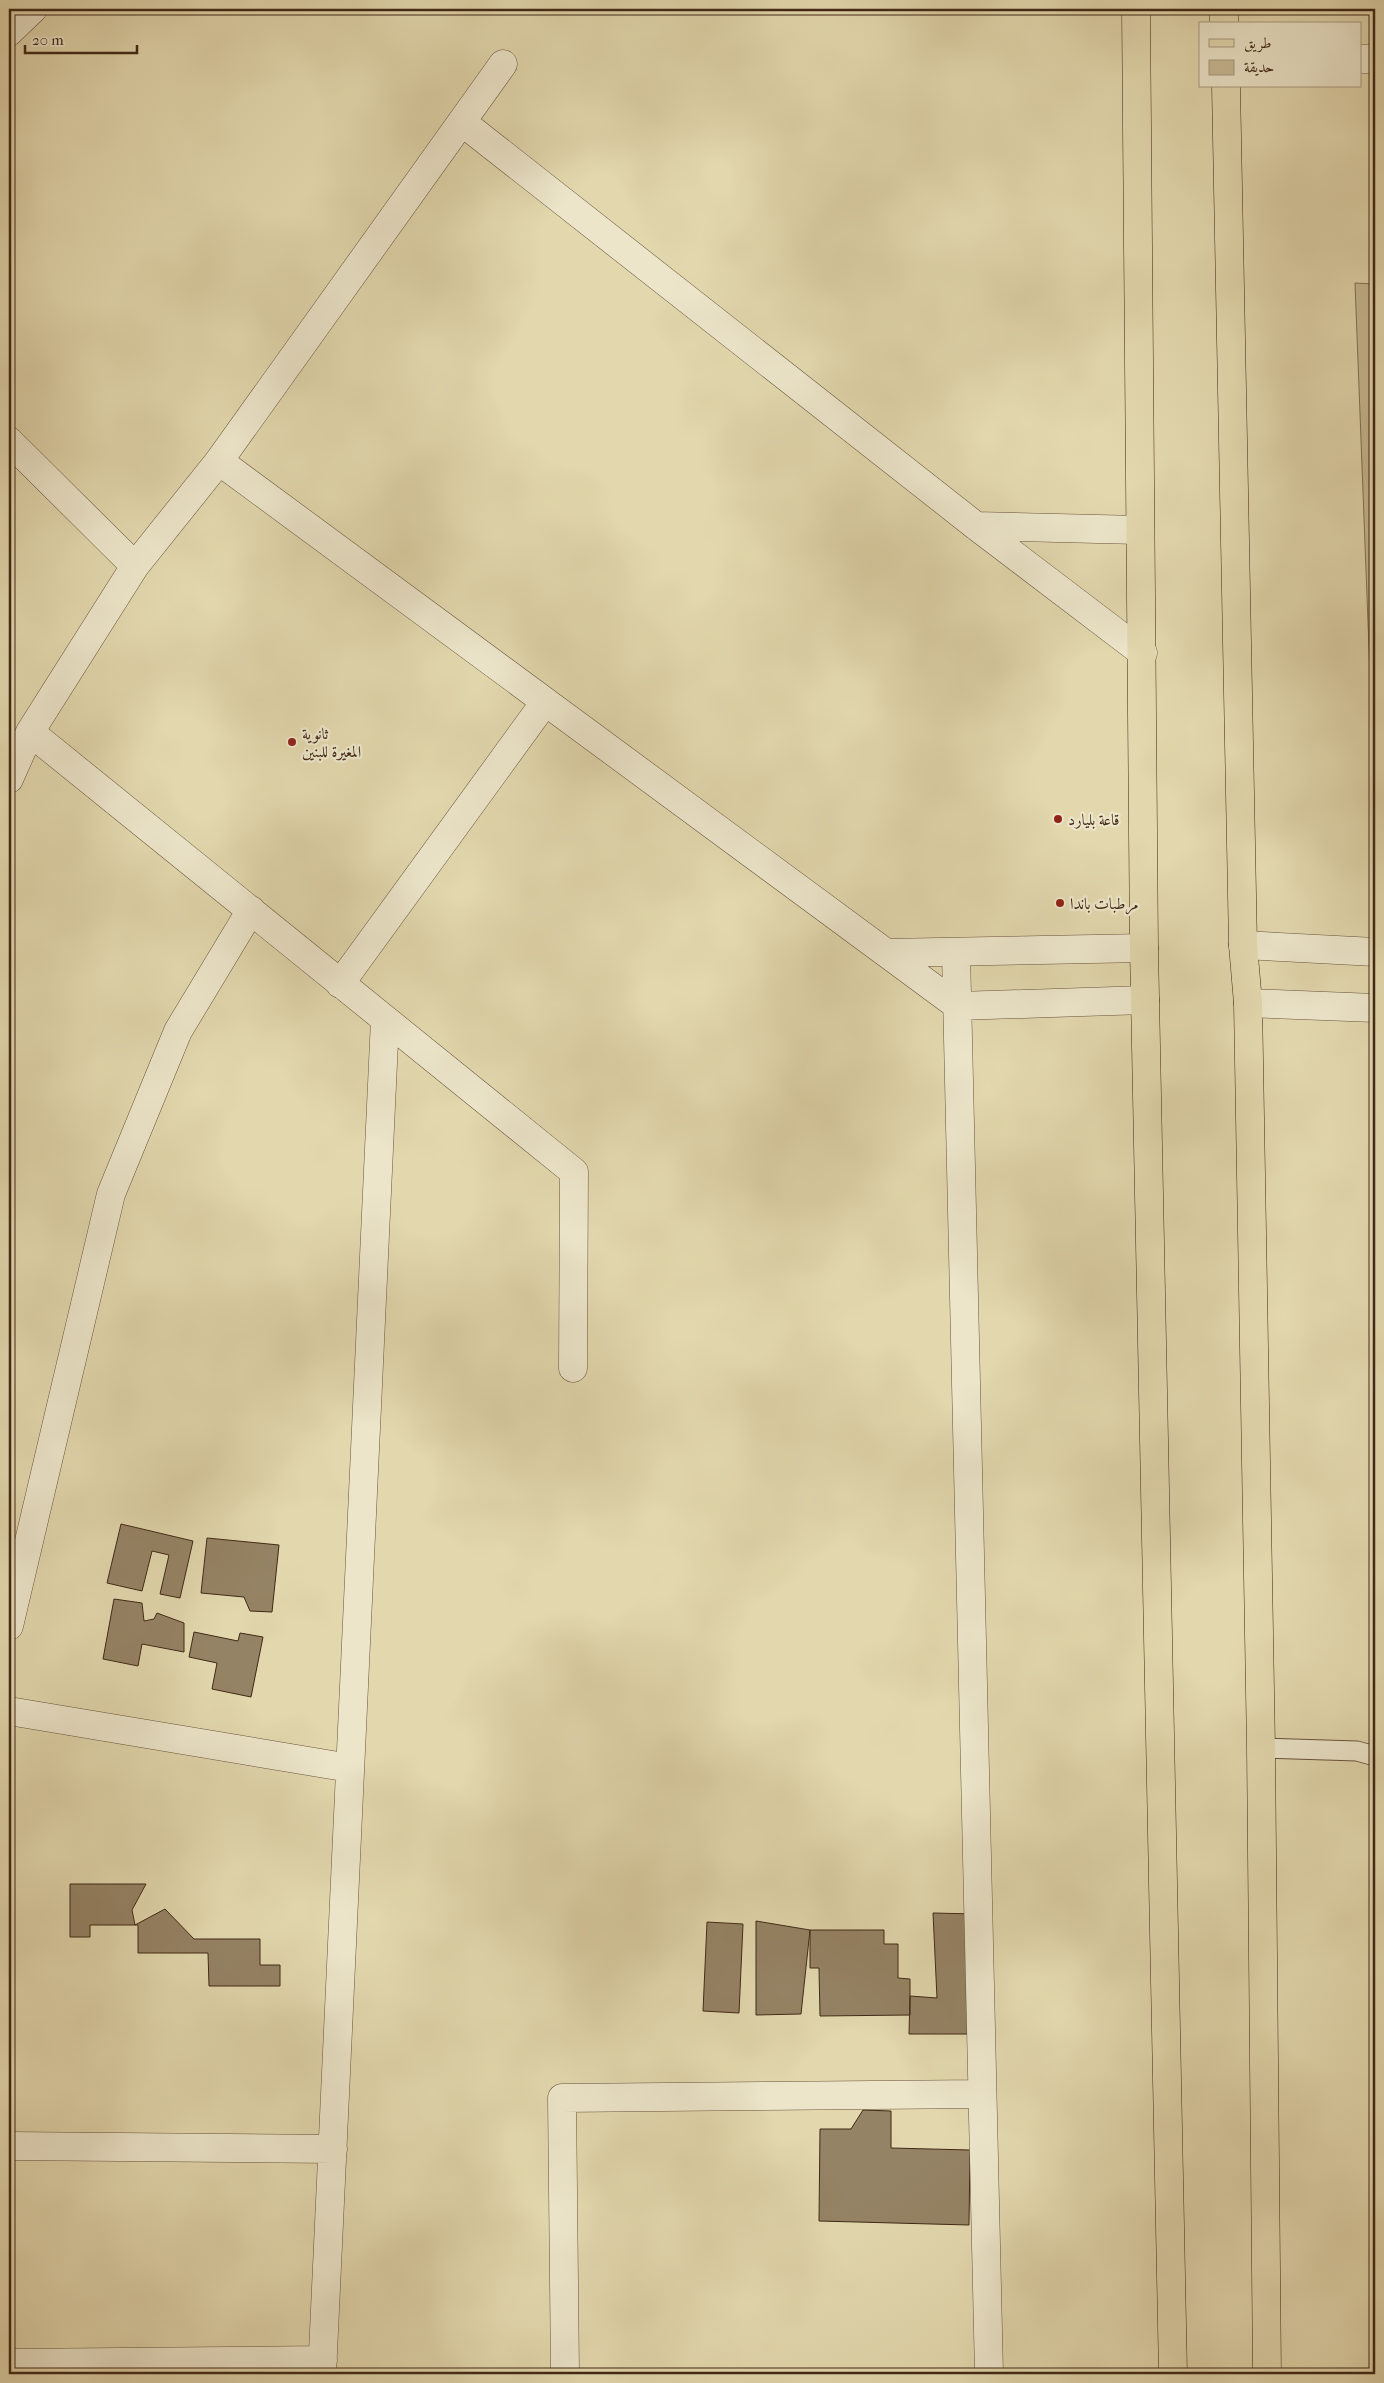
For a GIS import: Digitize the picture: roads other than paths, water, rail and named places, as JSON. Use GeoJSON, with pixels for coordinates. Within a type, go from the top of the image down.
{"type":"FeatureCollection","features":[{"type":"Feature","properties":{"kind":"main road"},"geometry":{"type":"LineString","coordinates":[[1136,9],[1139,530],[1143,652],[1144,948],[1172,2374]]}},
{"type":"Feature","properties":{"kind":"main road"},"geometry":{"type":"LineString","coordinates":[[1224,9],[1224,22]]}},
{"type":"Feature","properties":{"kind":"main road"},"geometry":{"type":"LineString","coordinates":[[1226,88],[1243,945],[1248,1003],[1261,1748],[1267,2374]]}},
{"type":"Feature","properties":{"kind":"street"},"geometry":{"type":"LineString","coordinates":[[9,32],[33,9]]}},
{"type":"Feature","properties":{"kind":"street"},"geometry":{"type":"LineString","coordinates":[[1362,59],[1375,59]]}},
{"type":"Feature","properties":{"kind":"street"},"geometry":{"type":"LineString","coordinates":[[9,779],[30,732],[135,566],[219,461],[503,64]]}},
{"type":"Feature","properties":{"kind":"street"},"geometry":{"type":"LineString","coordinates":[[462,122],[976,526],[1143,652]]}},
{"type":"Feature","properties":{"kind":"street"},"geometry":{"type":"LineString","coordinates":[[9,441],[135,566]]}},
{"type":"Feature","properties":{"kind":"street"},"geometry":{"type":"LineString","coordinates":[[219,461],[958,1006],[1145,1000]]}},
{"type":"Feature","properties":{"kind":"street"},"geometry":{"type":"LineString","coordinates":[[976,526],[1139,530]]}},
{"type":"Feature","properties":{"kind":"street"},"geometry":{"type":"LineString","coordinates":[[340,984],[544,702]]}},
{"type":"Feature","properties":{"kind":"street"},"geometry":{"type":"LineString","coordinates":[[30,732],[574,1172],[573,1368]]}},
{"type":"Feature","properties":{"kind":"street"},"geometry":{"type":"LineString","coordinates":[[9,1626],[112,1194],[178,1031],[250,910]]}},
{"type":"Feature","properties":{"kind":"street"},"geometry":{"type":"LineString","coordinates":[[1243,945],[1375,952]]}},
{"type":"Feature","properties":{"kind":"street"},"geometry":{"type":"LineString","coordinates":[[886,953],[1144,948]]}},
{"type":"Feature","properties":{"kind":"street"},"geometry":{"type":"LineString","coordinates":[[956,952],[989,2374]]}},
{"type":"Feature","properties":{"kind":"street"},"geometry":{"type":"LineString","coordinates":[[1248,1003],[1375,1008]]}},
{"type":"Feature","properties":{"kind":"street"},"geometry":{"type":"LineString","coordinates":[[9,2363],[323,2367],[385,1020]]}},
{"type":"Feature","properties":{"kind":"street"},"geometry":{"type":"LineString","coordinates":[[9,1711],[350,1768]]}},
{"type":"Feature","properties":{"kind":"street"},"geometry":{"type":"LineString","coordinates":[[565,2374],[562,2098],[982,2094]]}},
{"type":"Feature","properties":{"kind":"street"},"geometry":{"type":"LineString","coordinates":[[9,2146],[333,2149]]}},
{"type":"Feature","properties":{"kind":"lane"},"geometry":{"type":"LineString","coordinates":[[1261,1748],[1357,1751],[1375,1756]]}},
{"type":"Feature","properties":{"kind":"place","name":"ثانوية المغيرة للبنين"},"geometry":{"type":"Point","coordinates":[292,742]}},
{"type":"Feature","properties":{"kind":"place","name":"قاعة بليارد"},"geometry":{"type":"Point","coordinates":[1058,819]}},
{"type":"Feature","properties":{"kind":"place","name":"مرطبات باندا"},"geometry":{"type":"Point","coordinates":[1060,903]}}]}
